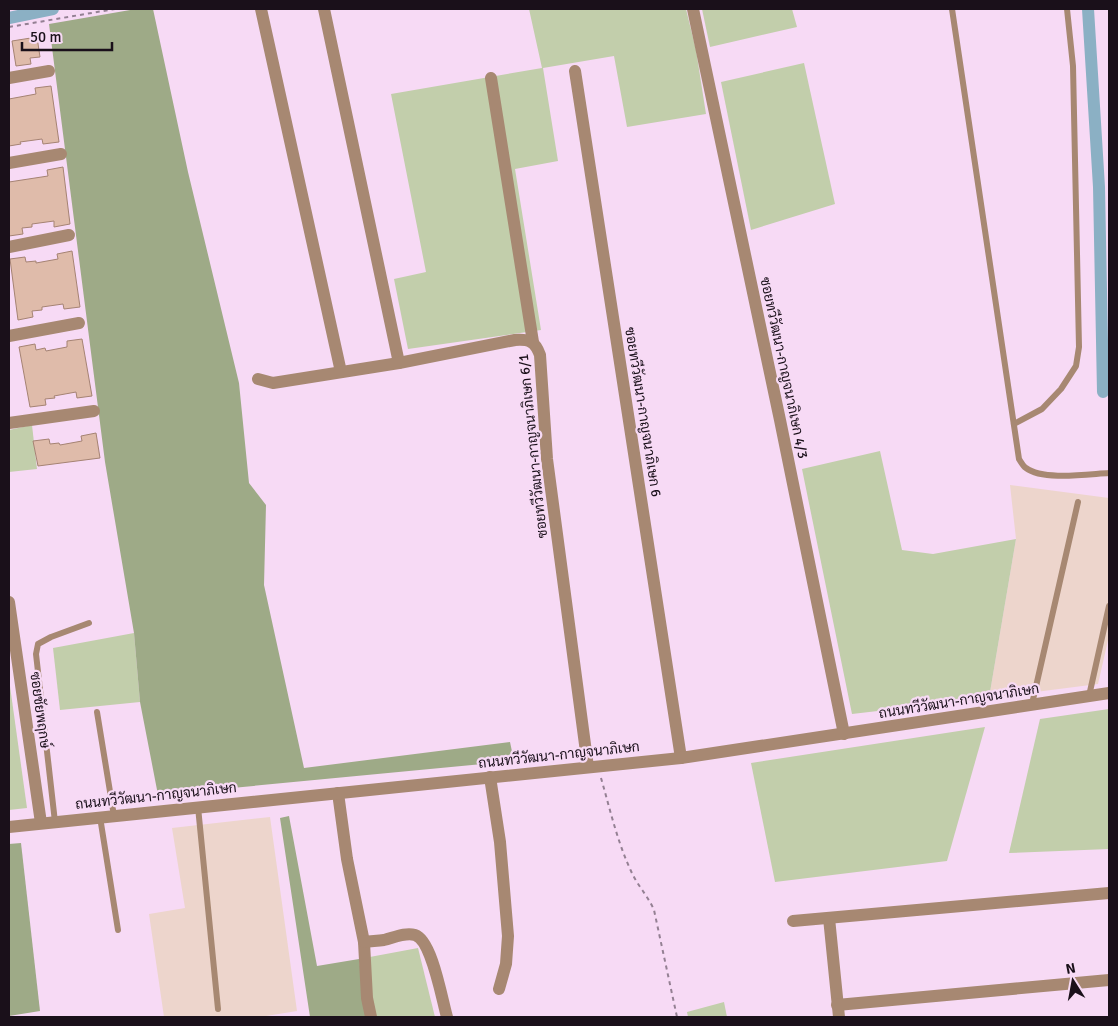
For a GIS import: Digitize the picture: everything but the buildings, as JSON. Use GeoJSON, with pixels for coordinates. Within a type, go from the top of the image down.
{"type":"FeatureCollection","features":[{"type":"Feature","properties":{"kind":"street"},"geometry":{"type":"LineString","coordinates":[[261,9],[342,372]]}},
{"type":"Feature","properties":{"kind":"street"},"geometry":{"type":"LineString","coordinates":[[324,9],[399,363]]}},
{"type":"Feature","properties":{"kind":"street","name":"ซอยทวีวัฒนา-กาญจนาภิเษก 4/3"},"geometry":{"type":"LineString","coordinates":[[693,9],[844,734]]}},
{"type":"Feature","properties":{"kind":"street"},"geometry":{"type":"LineString","coordinates":[[9,78],[49,71]]}},
{"type":"Feature","properties":{"kind":"street","name":"ซอยทวีวัฒนา-กาญจนาภิเษก 6"},"geometry":{"type":"LineString","coordinates":[[575,71],[681,758]]}},
{"type":"Feature","properties":{"kind":"street"},"geometry":{"type":"LineString","coordinates":[[491,78],[533,342]]}},
{"type":"Feature","properties":{"kind":"street"},"geometry":{"type":"LineString","coordinates":[[9,163],[61,154]]}},
{"type":"Feature","properties":{"kind":"street"},"geometry":{"type":"LineString","coordinates":[[9,247],[69,235]]}},
{"type":"Feature","properties":{"kind":"street"},"geometry":{"type":"LineString","coordinates":[[9,336],[78,323]]}},
{"type":"Feature","properties":{"kind":"street","name":"ซอยทวีวัฒนา-กาญจนาภิเษก 6/1"},"geometry":{"type":"LineString","coordinates":[[258,378],[273,383],[399,363],[515,340],[524,339],[533,342],[540,355],[547,459],[593,767]]}},
{"type":"Feature","properties":{"kind":"street"},"geometry":{"type":"LineString","coordinates":[[9,423],[94,411]]}},
{"type":"Feature","properties":{"kind":"street","name":"ซอยชัยพฤกษ์"},"geometry":{"type":"LineString","coordinates":[[9,602],[41,823]]}},
{"type":"Feature","properties":{"kind":"street","name":"ถนนทวีวัฒนา-กาญจนาภิเษก"},"geometry":{"type":"LineString","coordinates":[[9,827],[681,758],[1032,706],[1109,691]]}},
{"type":"Feature","properties":{"kind":"street"},"geometry":{"type":"LineString","coordinates":[[490,777],[500,842],[508,936],[506,964],[499,989]]}},
{"type":"Feature","properties":{"kind":"street"},"geometry":{"type":"LineString","coordinates":[[338,793],[347,859],[364,942],[371,1017]]}},
{"type":"Feature","properties":{"kind":"street"},"geometry":{"type":"LineString","coordinates":[[793,921],[1109,893]]}},
{"type":"Feature","properties":{"kind":"street"},"geometry":{"type":"LineString","coordinates":[[829,918],[838,1011],[1109,980]]}},
{"type":"Feature","properties":{"kind":"street"},"geometry":{"type":"LineString","coordinates":[[364,942],[408,934],[416,935],[422,939],[427,946],[447,1017]]}},
{"type":"Feature","properties":{"kind":"lane"},"geometry":{"type":"LineString","coordinates":[[952,9],[1019,459],[1026,468],[1036,473],[1059,476],[1109,474]]}},
{"type":"Feature","properties":{"kind":"lane"},"geometry":{"type":"LineString","coordinates":[[1014,424],[1042,409],[1061,389],[1076,366],[1079,348],[1074,76],[1067,9]]}},
{"type":"Feature","properties":{"kind":"lane"},"geometry":{"type":"LineString","coordinates":[[1032,706],[1078,502]]}},
{"type":"Feature","properties":{"kind":"lane"},"geometry":{"type":"LineString","coordinates":[[1089,696],[1109,606]]}},
{"type":"Feature","properties":{"kind":"lane"},"geometry":{"type":"LineString","coordinates":[[56,822],[36,654],[38,644],[51,637],[89,623]]}},
{"type":"Feature","properties":{"kind":"lane"},"geometry":{"type":"LineString","coordinates":[[97,712],[114,816]]}},
{"type":"Feature","properties":{"kind":"lane"},"geometry":{"type":"LineString","coordinates":[[198,807],[218,1009]]}},
{"type":"Feature","properties":{"kind":"lane"},"geometry":{"type":"LineString","coordinates":[[100,817],[118,930]]}},
{"type":"Feature","properties":{"kind":"path"},"geometry":{"type":"LineString","coordinates":[[9,27],[115,9]]}},
{"type":"Feature","properties":{"kind":"path"},"geometry":{"type":"LineString","coordinates":[[593,767],[632,872],[649,898],[654,910],[677,1017]]}},
{"type":"Feature","properties":{"kind":"shaded area"},"geometry":{"type":"Polygon","coordinates":[[[1010,485],[1109,498],[1109,636],[1098,684],[989,698],[1016,539],[1010,485]]]}},
{"type":"Feature","properties":{"kind":"shaded area"},"geometry":{"type":"Polygon","coordinates":[[[270,817],[297,1011],[260,1017],[164,1017],[149,914],[185,908],[172,828],[270,817]]]}},
{"type":"Feature","properties":{"kind":"green space"},"geometry":{"type":"Polygon","coordinates":[[[136,9],[153,9],[188,172],[239,383],[249,483],[266,505],[264,585],[304,768],[510,742],[514,761],[158,795],[140,702],[134,633],[105,462],[49,24],[136,9]]]}},
{"type":"Feature","properties":{"kind":"green space"},"geometry":{"type":"Polygon","coordinates":[[[529,9],[686,9],[696,50],[706,114],[627,127],[614,56],[543,68],[558,161],[515,169],[541,330],[408,349],[394,279],[426,272],[391,94],[542,68],[529,9]]]}},
{"type":"Feature","properties":{"kind":"green space"},"geometry":{"type":"Polygon","coordinates":[[[702,9],[792,9],[797,27],[710,47],[702,9]]]}},
{"type":"Feature","properties":{"kind":"green space"},"geometry":{"type":"Polygon","coordinates":[[[804,63],[835,204],[751,230],[721,82],[804,63]]]}},
{"type":"Feature","properties":{"kind":"green space"},"geometry":{"type":"Polygon","coordinates":[[[32,425],[37,469],[9,472],[9,430],[32,425]]]}},
{"type":"Feature","properties":{"kind":"green space"},"geometry":{"type":"Polygon","coordinates":[[[880,451],[902,550],[933,554],[1016,539],[989,698],[852,714],[802,469],[880,451]]]}},
{"type":"Feature","properties":{"kind":"green space"},"geometry":{"type":"Polygon","coordinates":[[[134,633],[140,702],[60,710],[53,648],[134,633]]]}},
{"type":"Feature","properties":{"kind":"green space"},"geometry":{"type":"Polygon","coordinates":[[[9,679],[27,808],[9,810],[9,679]]]}},
{"type":"Feature","properties":{"kind":"green space"},"geometry":{"type":"Polygon","coordinates":[[[1109,709],[1109,849],[1009,853],[1040,719],[1109,709]]]}},
{"type":"Feature","properties":{"kind":"green space"},"geometry":{"type":"Polygon","coordinates":[[[985,727],[947,861],[775,882],[751,763],[985,727]]]}},
{"type":"Feature","properties":{"kind":"green space"},"geometry":{"type":"Polygon","coordinates":[[[289,816],[317,966],[359,959],[367,1017],[310,1017],[280,818],[289,816]]]}},
{"type":"Feature","properties":{"kind":"green space"},"geometry":{"type":"Polygon","coordinates":[[[21,843],[40,1011],[9,1016],[9,844],[21,843]]]}},
{"type":"Feature","properties":{"kind":"green space"},"geometry":{"type":"Polygon","coordinates":[[[418,948],[435,1017],[367,1017],[359,959],[418,948]]]}},
{"type":"Feature","properties":{"kind":"green space"},"geometry":{"type":"Polygon","coordinates":[[[724,1002],[727,1017],[688,1017],[687,1012],[724,1002]]]}},
{"type":"Feature","properties":{"kind":"waterway"},"geometry":{"type":"LineString","coordinates":[[9,18],[53,9]]}},
{"type":"Feature","properties":{"kind":"waterway"},"geometry":{"type":"LineString","coordinates":[[1088,9],[1099,187],[1103,392]]}}]}
